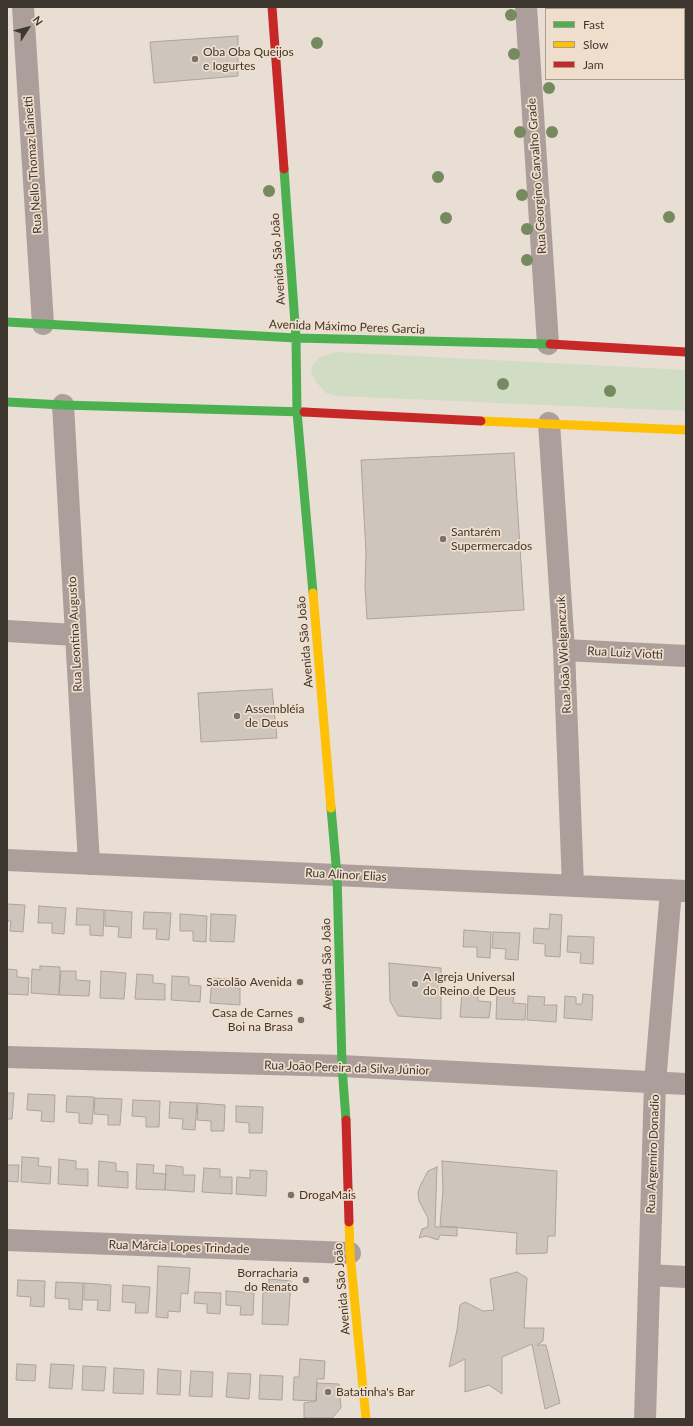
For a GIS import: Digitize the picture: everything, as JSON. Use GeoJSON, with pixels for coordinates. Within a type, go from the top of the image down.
{"type":"FeatureCollection","features":[{"type":"Feature","properties":{"kind":"street","name":"Rua Nello Thomaz Lainetti"},"geometry":{"type":"LineString","coordinates":[[23,7],[43,324]]}},
{"type":"Feature","properties":{"kind":"street","name":"Avenida São João"},"geometry":{"type":"LineString","coordinates":[[272,7],[296,338],[297,412],[337,875],[342,1066],[346,1112],[350,1253],[366,1419]]}},
{"type":"Feature","properties":{"kind":"street","name":"Rua Georgino Carvalho Grade"},"geometry":{"type":"LineString","coordinates":[[526,7],[548,344]]}},
{"type":"Feature","properties":{"kind":"street","name":"Avenida Máximo Peres Garcia"},"geometry":{"type":"LineString","coordinates":[[7,322],[296,338],[548,344],[686,352]]}},
{"type":"Feature","properties":{"kind":"street"},"geometry":{"type":"LineString","coordinates":[[7,402],[297,412],[686,430]]}},
{"type":"Feature","properties":{"kind":"street","name":"Rua Leontina Augusto"},"geometry":{"type":"LineString","coordinates":[[63,405],[88,864]]}},
{"type":"Feature","properties":{"kind":"street","name":"Rua João Wielganczuk"},"geometry":{"type":"LineString","coordinates":[[549,423],[564,650],[573,886]]}},
{"type":"Feature","properties":{"kind":"street"},"geometry":{"type":"LineString","coordinates":[[7,631],[75,635]]}},
{"type":"Feature","properties":{"kind":"street","name":"Rua Luiz Viotti"},"geometry":{"type":"LineString","coordinates":[[564,650],[686,656]]}},
{"type":"Feature","properties":{"kind":"street","name":"Rua Alinor Elias"},"geometry":{"type":"LineString","coordinates":[[7,860],[679,891]]}},
{"type":"Feature","properties":{"kind":"street","name":"Rua Argemiro Donadio"},"geometry":{"type":"LineString","coordinates":[[645,1419],[655,1083],[679,891]]}},
{"type":"Feature","properties":{"kind":"street","name":"Rua João Pereira da Silva Júnior"},"geometry":{"type":"LineString","coordinates":[[7,1057],[342,1066],[686,1084]]}},
{"type":"Feature","properties":{"kind":"street","name":"Rua Márcia Lopes Trindade"},"geometry":{"type":"LineString","coordinates":[[7,1240],[350,1253]]}},
{"type":"Feature","properties":{"kind":"street"},"geometry":{"type":"LineString","coordinates":[[649,1275],[686,1276]]}},
{"type":"Feature","properties":{"kind":"green space"},"geometry":{"type":"Polygon","coordinates":[[[337,352],[686,370],[686,411],[337,396],[326,393],[316,382],[311,372],[313,364],[320,357],[337,352]]]}},
{"type":"Feature","properties":{"kind":"building","name":"Oba Oba Queijos e Iogurtes"},"geometry":{"type":"Polygon","coordinates":[[[238,36],[238,76],[154,83],[150,42],[238,36]]]}},
{"type":"Feature","properties":{"kind":"building","name":"Santarém Supermercados"},"geometry":{"type":"Polygon","coordinates":[[[514,453],[524,610],[367,619],[365,586],[366,553],[361,460],[514,453]]]}},
{"type":"Feature","properties":{"kind":"building","name":"Assembléia de Deus"},"geometry":{"type":"Polygon","coordinates":[[[272,689],[277,738],[201,742],[198,693],[272,689]]]}},
{"type":"Feature","properties":{"kind":"building"},"geometry":{"type":"Polygon","coordinates":[[[7,904],[25,905],[23,932],[10,931],[11,921],[7,921],[7,904]]]}},
{"type":"Feature","properties":{"kind":"building"},"geometry":{"type":"Polygon","coordinates":[[[39,906],[66,908],[64,934],[52,933],[52,923],[38,923],[39,906]]]}},
{"type":"Feature","properties":{"kind":"building"},"geometry":{"type":"Polygon","coordinates":[[[77,908],[104,910],[103,936],[90,935],[90,925],[76,925],[77,908]]]}},
{"type":"Feature","properties":{"kind":"building"},"geometry":{"type":"Polygon","coordinates":[[[105,910],[132,912],[131,938],[118,937],[119,927],[105,926],[105,910]]]}},
{"type":"Feature","properties":{"kind":"building"},"geometry":{"type":"Polygon","coordinates":[[[144,912],[171,913],[169,940],[156,939],[157,929],[143,929],[144,912]]]}},
{"type":"Feature","properties":{"kind":"building"},"geometry":{"type":"Polygon","coordinates":[[[180,914],[207,916],[206,942],[193,941],[193,931],[180,931],[180,914]]]}},
{"type":"Feature","properties":{"kind":"building"},"geometry":{"type":"Polygon","coordinates":[[[211,914],[236,915],[234,942],[210,941],[211,914]]]}},
{"type":"Feature","properties":{"kind":"building"},"geometry":{"type":"Polygon","coordinates":[[[550,914],[562,915],[560,957],[545,956],[545,944],[533,943],[534,928],[549,929],[550,914]]]}},
{"type":"Feature","properties":{"kind":"building"},"geometry":{"type":"Polygon","coordinates":[[[464,930],[491,932],[490,958],[477,957],[477,947],[463,947],[464,930]]]}},
{"type":"Feature","properties":{"kind":"building"},"geometry":{"type":"Polygon","coordinates":[[[493,932],[520,933],[518,960],[505,959],[506,949],[492,948],[493,932]]]}},
{"type":"Feature","properties":{"kind":"building"},"geometry":{"type":"Polygon","coordinates":[[[568,936],[594,937],[593,964],[580,963],[581,953],[567,952],[568,936]]]}},
{"type":"Feature","properties":{"kind":"building","name":"A Igreja Universal do Reino de Deus"},"geometry":{"type":"Polygon","coordinates":[[[389,963],[441,968],[441,1019],[398,1016],[390,1001],[389,963]]]}},
{"type":"Feature","properties":{"kind":"building"},"geometry":{"type":"Polygon","coordinates":[[[40,966],[60,967],[59,995],[31,993],[32,969],[40,970],[40,966]]]}},
{"type":"Feature","properties":{"kind":"building"},"geometry":{"type":"Polygon","coordinates":[[[7,969],[17,970],[17,977],[29,978],[28,995],[7,994],[7,969]]]}},
{"type":"Feature","properties":{"kind":"building"},"geometry":{"type":"Polygon","coordinates":[[[61,971],[76,971],[76,980],[90,981],[89,996],[59,995],[61,971]]]}},
{"type":"Feature","properties":{"kind":"building"},"geometry":{"type":"Polygon","coordinates":[[[101,971],[126,973],[124,999],[100,998],[101,971]]]}},
{"type":"Feature","properties":{"kind":"building"},"geometry":{"type":"Polygon","coordinates":[[[137,974],[153,975],[153,983],[165,984],[165,1000],[135,999],[137,974]]]}},
{"type":"Feature","properties":{"kind":"building"},"geometry":{"type":"Polygon","coordinates":[[[172,976],[189,977],[189,985],[201,986],[200,1002],[171,1000],[172,976]]]}},
{"type":"Feature","properties":{"kind":"building"},"geometry":{"type":"Polygon","coordinates":[[[212,978],[229,979],[228,987],[240,988],[240,1005],[210,1003],[212,978]]]}},
{"type":"Feature","properties":{"kind":"building"},"geometry":{"type":"Polygon","coordinates":[[[462,992],[478,993],[478,1001],[491,1002],[489,1018],[460,1017],[462,992]]]}},
{"type":"Feature","properties":{"kind":"building"},"geometry":{"type":"Polygon","coordinates":[[[497,994],[514,995],[513,1003],[526,1004],[525,1020],[496,1019],[497,994]]]}},
{"type":"Feature","properties":{"kind":"building"},"geometry":{"type":"Polygon","coordinates":[[[583,994],[593,995],[592,1020],[564,1018],[565,996],[576,997],[576,1004],[582,1004],[583,994]]]}},
{"type":"Feature","properties":{"kind":"building"},"geometry":{"type":"Polygon","coordinates":[[[528,996],[545,997],[544,1005],[557,1005],[556,1022],[527,1020],[528,996]]]}},
{"type":"Feature","properties":{"kind":"building"},"geometry":{"type":"Polygon","coordinates":[[[7,1093],[14,1093],[12,1119],[7,1119],[7,1093]]]}},
{"type":"Feature","properties":{"kind":"building"},"geometry":{"type":"Polygon","coordinates":[[[28,1094],[55,1095],[54,1122],[41,1121],[42,1111],[27,1110],[28,1094]]]}},
{"type":"Feature","properties":{"kind":"building"},"geometry":{"type":"Polygon","coordinates":[[[67,1096],[94,1097],[92,1124],[79,1123],[79,1113],[66,1112],[67,1096]]]}},
{"type":"Feature","properties":{"kind":"building"},"geometry":{"type":"Polygon","coordinates":[[[95,1098],[122,1099],[120,1125],[108,1125],[108,1115],[94,1114],[95,1098]]]}},
{"type":"Feature","properties":{"kind":"building"},"geometry":{"type":"Polygon","coordinates":[[[133,1100],[160,1101],[159,1127],[146,1127],[146,1117],[132,1116],[133,1100]]]}},
{"type":"Feature","properties":{"kind":"building"},"geometry":{"type":"Polygon","coordinates":[[[170,1102],[197,1103],[195,1130],[182,1129],[183,1119],[169,1118],[170,1102]]]}},
{"type":"Feature","properties":{"kind":"building"},"geometry":{"type":"Polygon","coordinates":[[[198,1103],[225,1105],[224,1131],[211,1131],[211,1121],[197,1120],[198,1103]]]}},
{"type":"Feature","properties":{"kind":"building"},"geometry":{"type":"Polygon","coordinates":[[[236,1106],[263,1107],[262,1133],[249,1133],[249,1123],[236,1122],[236,1106]]]}},
{"type":"Feature","properties":{"kind":"building"},"geometry":{"type":"Polygon","coordinates":[[[22,1157],[39,1158],[38,1166],[51,1167],[50,1184],[21,1182],[22,1157]]]}},
{"type":"Feature","properties":{"kind":"building"},"geometry":{"type":"Polygon","coordinates":[[[59,1159],[76,1161],[76,1169],[88,1169],[88,1186],[58,1184],[59,1159]]]}},
{"type":"Feature","properties":{"kind":"building"},"geometry":{"type":"Polygon","coordinates":[[[99,1161],[116,1163],[116,1171],[128,1172],[128,1188],[98,1186],[99,1161]]]}},
{"type":"Feature","properties":{"kind":"building"},"geometry":{"type":"Polygon","coordinates":[[[442,1161],[557,1171],[555,1236],[548,1236],[547,1253],[516,1254],[517,1233],[440,1226],[443,1190],[442,1161]]]}},
{"type":"Feature","properties":{"kind":"building"},"geometry":{"type":"Polygon","coordinates":[[[137,1164],[154,1165],[153,1173],[166,1174],[165,1190],[136,1189],[137,1164]]]}},
{"type":"Feature","properties":{"kind":"building"},"geometry":{"type":"Polygon","coordinates":[[[7,1165],[19,1165],[18,1182],[7,1181],[7,1165]]]}},
{"type":"Feature","properties":{"kind":"building"},"geometry":{"type":"Polygon","coordinates":[[[166,1165],[183,1167],[183,1175],[195,1175],[194,1192],[165,1190],[166,1165]]]}},
{"type":"Feature","properties":{"kind":"building"},"geometry":{"type":"Polygon","coordinates":[[[437,1167],[435,1227],[457,1227],[457,1236],[440,1235],[438,1240],[426,1236],[419,1238],[422,1229],[428,1227],[428,1218],[419,1201],[418,1192],[428,1171],[437,1167]]]}},
{"type":"Feature","properties":{"kind":"building"},"geometry":{"type":"Polygon","coordinates":[[[204,1168],[220,1169],[220,1177],[232,1177],[232,1194],[202,1192],[204,1168]]]}},
{"type":"Feature","properties":{"kind":"building"},"geometry":{"type":"Polygon","coordinates":[[[250,1170],[267,1171],[266,1196],[236,1194],[237,1177],[250,1178],[250,1170]]]}},
{"type":"Feature","properties":{"kind":"building"},"geometry":{"type":"Polygon","coordinates":[[[158,1266],[190,1268],[188,1294],[181,1293],[180,1312],[168,1311],[168,1318],[156,1317],[158,1266]]]}},
{"type":"Feature","properties":{"kind":"building"},"geometry":{"type":"Polygon","coordinates":[[[517,1272],[527,1278],[524,1328],[544,1328],[543,1341],[537,1345],[546,1345],[560,1403],[545,1409],[532,1344],[502,1357],[502,1394],[489,1385],[465,1392],[465,1359],[449,1367],[457,1330],[460,1305],[465,1302],[483,1311],[494,1310],[490,1279],[517,1272]]]}},
{"type":"Feature","properties":{"kind":"building"},"geometry":{"type":"Polygon","coordinates":[[[269,1279],[291,1281],[288,1325],[262,1324],[263,1292],[268,1293],[269,1279]]]}},
{"type":"Feature","properties":{"kind":"building"},"geometry":{"type":"Polygon","coordinates":[[[18,1280],[45,1281],[44,1307],[30,1306],[31,1297],[17,1296],[18,1280]]]}},
{"type":"Feature","properties":{"kind":"building"},"geometry":{"type":"Polygon","coordinates":[[[56,1282],[83,1283],[82,1310],[69,1309],[69,1299],[55,1298],[56,1282]]]}},
{"type":"Feature","properties":{"kind":"building"},"geometry":{"type":"Polygon","coordinates":[[[84,1283],[111,1285],[110,1311],[97,1310],[98,1300],[84,1300],[84,1283]]]}},
{"type":"Feature","properties":{"kind":"building"},"geometry":{"type":"Polygon","coordinates":[[[123,1285],[150,1287],[148,1313],[135,1313],[136,1303],[122,1302],[123,1285]]]}},
{"type":"Feature","properties":{"kind":"building"},"geometry":{"type":"Polygon","coordinates":[[[226,1291],[254,1293],[253,1315],[240,1315],[241,1306],[226,1305],[226,1291]]]}},
{"type":"Feature","properties":{"kind":"building"},"geometry":{"type":"Polygon","coordinates":[[[195,1292],[221,1293],[220,1314],[207,1313],[207,1304],[194,1303],[195,1292]]]}},
{"type":"Feature","properties":{"kind":"building"},"geometry":{"type":"Polygon","coordinates":[[[300,1359],[325,1361],[324,1379],[317,1379],[316,1401],[293,1400],[294,1377],[299,1377],[300,1359]]]}},
{"type":"Feature","properties":{"kind":"building"},"geometry":{"type":"Polygon","coordinates":[[[17,1364],[36,1365],[35,1381],[16,1380],[17,1364]]]}},
{"type":"Feature","properties":{"kind":"building"},"geometry":{"type":"Polygon","coordinates":[[[51,1364],[74,1365],[72,1389],[49,1388],[51,1364]]]}},
{"type":"Feature","properties":{"kind":"building"},"geometry":{"type":"Polygon","coordinates":[[[83,1366],[106,1367],[104,1391],[82,1390],[83,1366]]]}},
{"type":"Feature","properties":{"kind":"building"},"geometry":{"type":"Polygon","coordinates":[[[114,1368],[144,1370],[143,1394],[113,1393],[114,1368]]]}},
{"type":"Feature","properties":{"kind":"building"},"geometry":{"type":"Polygon","coordinates":[[[158,1369],[181,1371],[180,1395],[157,1394],[158,1369]]]}},
{"type":"Feature","properties":{"kind":"building"},"geometry":{"type":"Polygon","coordinates":[[[191,1371],[213,1372],[212,1397],[189,1396],[191,1371]]]}},
{"type":"Feature","properties":{"kind":"building"},"geometry":{"type":"Polygon","coordinates":[[[228,1373],[251,1374],[249,1399],[226,1397],[228,1373]]]}},
{"type":"Feature","properties":{"kind":"building"},"geometry":{"type":"Polygon","coordinates":[[[260,1375],[283,1376],[282,1400],[259,1399],[260,1375]]]}},
{"type":"Feature","properties":{"kind":"building","name":"Batatinha's Bar"},"geometry":{"type":"Polygon","coordinates":[[[317,1383],[339,1384],[341,1408],[332,1418],[304,1418],[304,1403],[316,1401],[317,1383]]]}},
{"type":"Feature","properties":{"kind":"traffic: fast"},"geometry":{"type":"LineString","coordinates":[[284,169],[296,338],[297,412],[313,593]]}},
{"type":"Feature","properties":{"kind":"traffic: fast"},"geometry":{"type":"LineString","coordinates":[[7,322],[296,338],[550,344]]}},
{"type":"Feature","properties":{"kind":"traffic: fast"},"geometry":{"type":"LineString","coordinates":[[7,402],[304,412]]}},
{"type":"Feature","properties":{"kind":"traffic: fast"},"geometry":{"type":"LineString","coordinates":[[331,808],[337,875],[342,1066],[346,1120]]}},
{"type":"Feature","properties":{"kind":"traffic: slow"},"geometry":{"type":"LineString","coordinates":[[481,421],[686,430]]}},
{"type":"Feature","properties":{"kind":"traffic: slow"},"geometry":{"type":"LineString","coordinates":[[313,593],[331,808]]}},
{"type":"Feature","properties":{"kind":"traffic: slow"},"geometry":{"type":"LineString","coordinates":[[349,1222],[350,1253],[366,1419]]}},
{"type":"Feature","properties":{"kind":"traffic: jam"},"geometry":{"type":"LineString","coordinates":[[272,7],[284,169]]}},
{"type":"Feature","properties":{"kind":"traffic: jam"},"geometry":{"type":"LineString","coordinates":[[550,344],[686,352]]}},
{"type":"Feature","properties":{"kind":"traffic: jam"},"geometry":{"type":"LineString","coordinates":[[304,412],[481,421]]}},
{"type":"Feature","properties":{"kind":"traffic: jam"},"geometry":{"type":"LineString","coordinates":[[346,1120],[349,1222]]}},
{"type":"Feature","properties":{"kind":"place","name":"Oba Oba Queijos e Iogurtes"},"geometry":{"type":"Point","coordinates":[195,59]}},
{"type":"Feature","properties":{"kind":"place","name":"Santarém Supermercados"},"geometry":{"type":"Point","coordinates":[443,539]}},
{"type":"Feature","properties":{"kind":"place","name":"Assembléia de Deus"},"geometry":{"type":"Point","coordinates":[237,716]}},
{"type":"Feature","properties":{"kind":"place","name":"Sacolão Avenida"},"geometry":{"type":"Point","coordinates":[300,982]}},
{"type":"Feature","properties":{"kind":"place","name":"A Igreja Universal do Reino de Deus"},"geometry":{"type":"Point","coordinates":[415,984]}},
{"type":"Feature","properties":{"kind":"place","name":"Casa de Carnes Boi na Brasa"},"geometry":{"type":"Point","coordinates":[301,1020]}},
{"type":"Feature","properties":{"kind":"place","name":"DrogaMais"},"geometry":{"type":"Point","coordinates":[291,1195]}},
{"type":"Feature","properties":{"kind":"place","name":"Borracharia do Renato"},"geometry":{"type":"Point","coordinates":[306,1280]}},
{"type":"Feature","properties":{"kind":"place","name":"Batatinha's Bar"},"geometry":{"type":"Point","coordinates":[328,1392]}}]}
